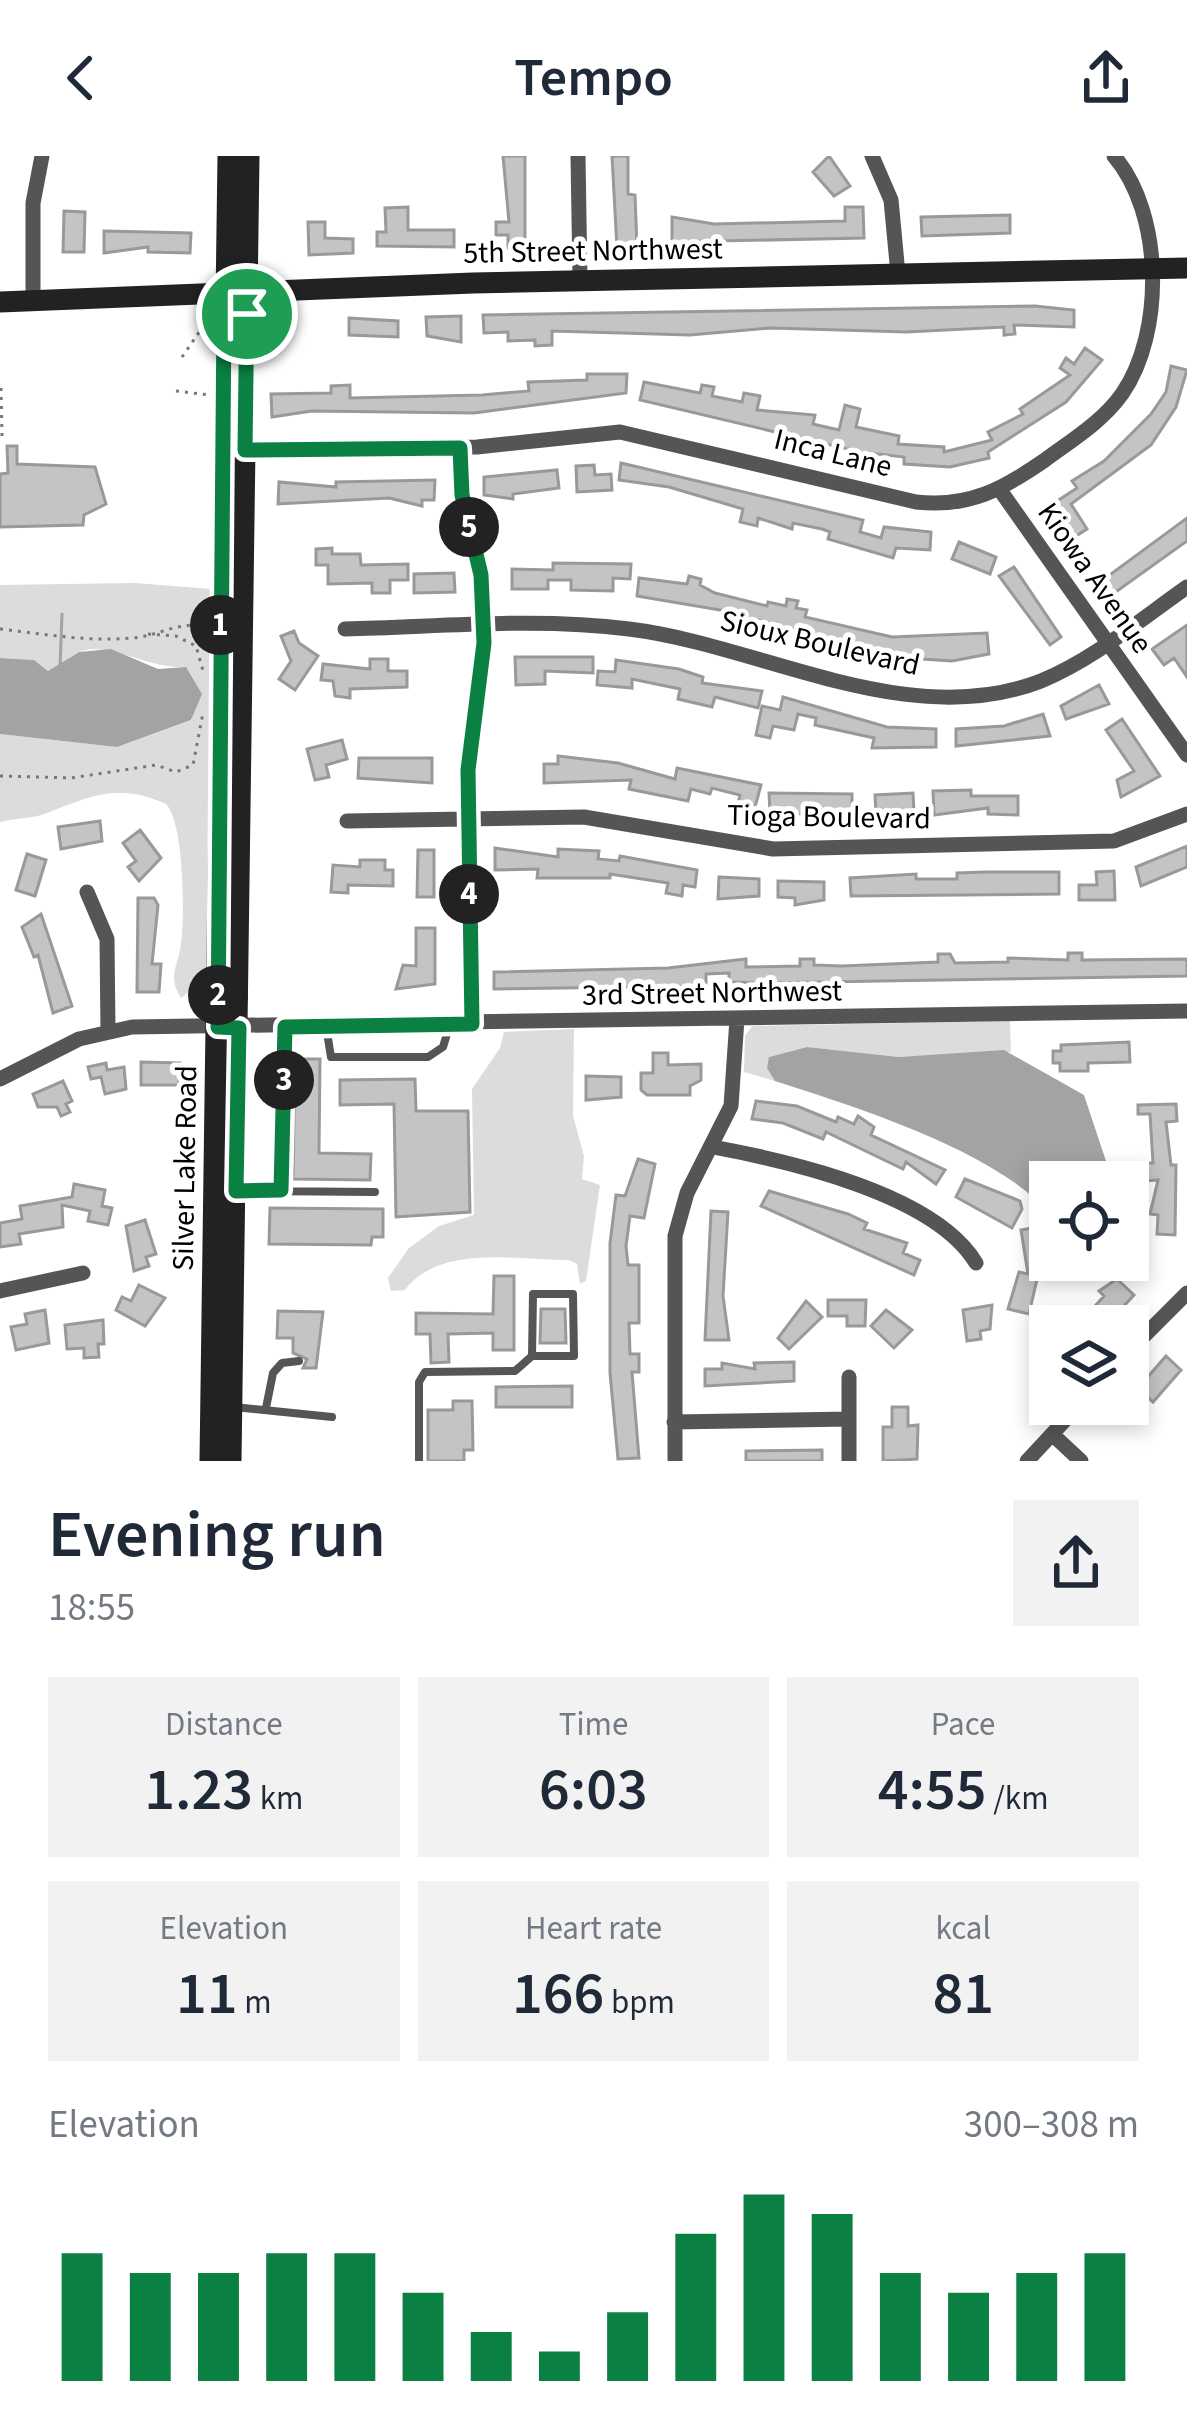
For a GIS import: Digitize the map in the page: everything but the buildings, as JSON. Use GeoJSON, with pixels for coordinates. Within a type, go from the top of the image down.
{"type":"FeatureCollection","features":[{"type":"Feature","properties":{"kind":"main road","name":"Silver Lake Road"},"geometry":{"type":"LineString","coordinates":[[210,1461],[228,1027],[220,625],[223,396],[236,295],[228,156]]}},
{"type":"Feature","properties":{"kind":"main road"},"geometry":{"type":"LineString","coordinates":[[231,1461],[236,1191],[228,1027],[245,450],[236,295],[249,156]]}},
{"type":"Feature","properties":{"kind":"main road","name":"5th Street Northwest"},"geometry":{"type":"LineString","coordinates":[[0,302],[580,280],[1187,268]]}},
{"type":"Feature","properties":{"kind":"street"},"geometry":{"type":"LineString","coordinates":[[33,301],[33,203],[42,156]]}},
{"type":"Feature","properties":{"kind":"street"},"geometry":{"type":"LineString","coordinates":[[578,156],[580,280]]}},
{"type":"Feature","properties":{"kind":"street"},"geometry":{"type":"LineString","coordinates":[[872,156],[891,200],[898,274]]}},
{"type":"Feature","properties":{"kind":"street","name":"Inca Lane"},"geometry":{"type":"LineString","coordinates":[[245,450],[460,448],[620,432],[916,502],[952,504],[1000,490],[1086,431],[1126,388],[1148,325],[1148,268],[1140,199],[1114,156]]}},
{"type":"Feature","properties":{"kind":"street"},"geometry":{"type":"LineString","coordinates":[[460,448],[462,495],[481,575],[483,626],[468,818],[472,1024]]}},
{"type":"Feature","properties":{"kind":"street","name":"Kiowa Avenue"},"geometry":{"type":"LineString","coordinates":[[1000,490],[1187,755]]}},
{"type":"Feature","properties":{"kind":"street","name":"Sioux Boulevard"},"geometry":{"type":"LineString","coordinates":[[345,629],[629,628],[884,689],[942,697],[992,694],[1036,682],[1108,643],[1187,587]]}},
{"type":"Feature","properties":{"kind":"street","name":"Tioga Boulevard"},"geometry":{"type":"LineString","coordinates":[[346,821],[599,819],[737,847],[772,849],[1114,842],[1187,814]]}},
{"type":"Feature","properties":{"kind":"street"},"geometry":{"type":"LineString","coordinates":[[0,1079],[108,1031],[107,939],[87,892]]}},
{"type":"Feature","properties":{"kind":"street","name":"3rd Street Northwest"},"geometry":{"type":"LineString","coordinates":[[108,1031],[1187,1011]]}},
{"type":"Feature","properties":{"kind":"street"},"geometry":{"type":"LineString","coordinates":[[675,1461],[675,1236],[687,1193],[713,1148],[736,1084],[737,1019]]}},
{"type":"Feature","properties":{"kind":"street"},"geometry":{"type":"LineString","coordinates":[[713,1148],[773,1159],[865,1190],[962,1240],[976,1262]]}},
{"type":"Feature","properties":{"kind":"street"},"geometry":{"type":"LineString","coordinates":[[0,1291],[83,1273]]}},
{"type":"Feature","properties":{"kind":"street"},"geometry":{"type":"LineString","coordinates":[[1149,1330],[1184,1294]]}},
{"type":"Feature","properties":{"kind":"street"},"geometry":{"type":"LineString","coordinates":[[849,1376],[849,1461]]}},
{"type":"Feature","properties":{"kind":"street"},"geometry":{"type":"LineString","coordinates":[[674,1422],[849,1419]]}},
{"type":"Feature","properties":{"kind":"street"},"geometry":{"type":"LineString","coordinates":[[1028,1461],[1061,1425]]}},
{"type":"Feature","properties":{"kind":"street"},"geometry":{"type":"LineString","coordinates":[[1052,1435],[1081,1461]]}},
{"type":"Feature","properties":{"kind":"lane"},"geometry":{"type":"LineString","coordinates":[[326,1026],[331,1057],[428,1057],[443,1047],[450,1024]]}},
{"type":"Feature","properties":{"kind":"lane"},"geometry":{"type":"LineString","coordinates":[[281,1190],[285,1027]]}},
{"type":"Feature","properties":{"kind":"lane"},"geometry":{"type":"LineString","coordinates":[[236,1191],[375,1192]]}},
{"type":"Feature","properties":{"kind":"lane"},"geometry":{"type":"LineString","coordinates":[[419,1461],[419,1382],[425,1372],[514,1371],[532,1356],[574,1356],[573,1294],[532,1294],[532,1356]]}},
{"type":"Feature","properties":{"kind":"lane"},"geometry":{"type":"LineString","coordinates":[[266,1408],[273,1373],[282,1363],[299,1361]]}},
{"type":"Feature","properties":{"kind":"lane"},"geometry":{"type":"LineString","coordinates":[[232,1407],[332,1417]]}},
{"type":"Feature","properties":{"kind":"path"},"geometry":{"type":"LineString","coordinates":[[182,357],[211,315]]}},
{"type":"Feature","properties":{"kind":"path"},"geometry":{"type":"LineString","coordinates":[[1,388],[2,436]]}},
{"type":"Feature","properties":{"kind":"path"},"geometry":{"type":"LineString","coordinates":[[176,392],[223,396]]}},
{"type":"Feature","properties":{"kind":"path"},"geometry":{"type":"LineString","coordinates":[[148,634],[171,624],[220,625]]}},
{"type":"Feature","properties":{"kind":"path"},"geometry":{"type":"LineString","coordinates":[[0,628],[68,637],[176,636],[196,646],[205,686]]}},
{"type":"Feature","properties":{"kind":"path"},"geometry":{"type":"LineString","coordinates":[[193,765],[206,699]]}},
{"type":"Feature","properties":{"kind":"path"},"geometry":{"type":"LineString","coordinates":[[0,776],[71,778],[156,765],[176,772],[193,765],[209,769]]}},
{"type":"Feature","properties":{"kind":"shaded area"},"geometry":{"type":"Polygon","coordinates":[[[134,583],[212,589],[208,977],[181,998],[174,977],[182,931],[182,871],[176,830],[166,804],[133,794],[105,794],[41,815],[0,822],[0,734],[117,747],[192,720],[186,667],[93,649],[48,671],[34,660],[0,658],[0,585],[134,583]]]}},
{"type":"Feature","properties":{"kind":"shaded area"},"geometry":{"type":"Polygon","coordinates":[[[111,649],[158,669],[186,667],[202,694],[191,720],[117,747],[0,734],[0,658],[34,660],[48,671],[79,652],[111,649]]]}},
{"type":"Feature","properties":{"kind":"shaded area"},"geometry":{"type":"Polygon","coordinates":[[[1010,1021],[1011,1052],[899,1057],[807,1047],[769,1057],[775,1081],[744,1072],[745,1036],[752,1026],[1010,1021]]]}},
{"type":"Feature","properties":{"kind":"shaded area"},"geometry":{"type":"Polygon","coordinates":[[[574,1029],[573,1116],[584,1156],[582,1179],[600,1185],[586,1281],[580,1284],[577,1264],[569,1260],[480,1258],[438,1266],[405,1290],[391,1291],[388,1278],[409,1248],[439,1226],[474,1215],[472,1089],[500,1048],[504,1032],[574,1029]]]}},
{"type":"Feature","properties":{"kind":"shaded area"},"geometry":{"type":"Polygon","coordinates":[[[807,1047],[899,1057],[1004,1050],[1084,1095],[1106,1161],[1029,1161],[1029,1194],[995,1170],[922,1133],[775,1081],[767,1068],[769,1057],[807,1047]]]}},
{"type":"Feature","properties":{"kind":"waterway"},"geometry":{"type":"LineString","coordinates":[[60,667],[62,614]]}},
{"type":"Feature","properties":{"kind":"route"},"geometry":{"type":"LineString","coordinates":[[247,295],[247,314],[245,450],[460,448],[462,495],[481,575],[484,643],[467,801],[472,1024],[285,1027],[281,1190],[236,1191],[239,1028],[218,1027],[226,296],[247,295]]}}]}
